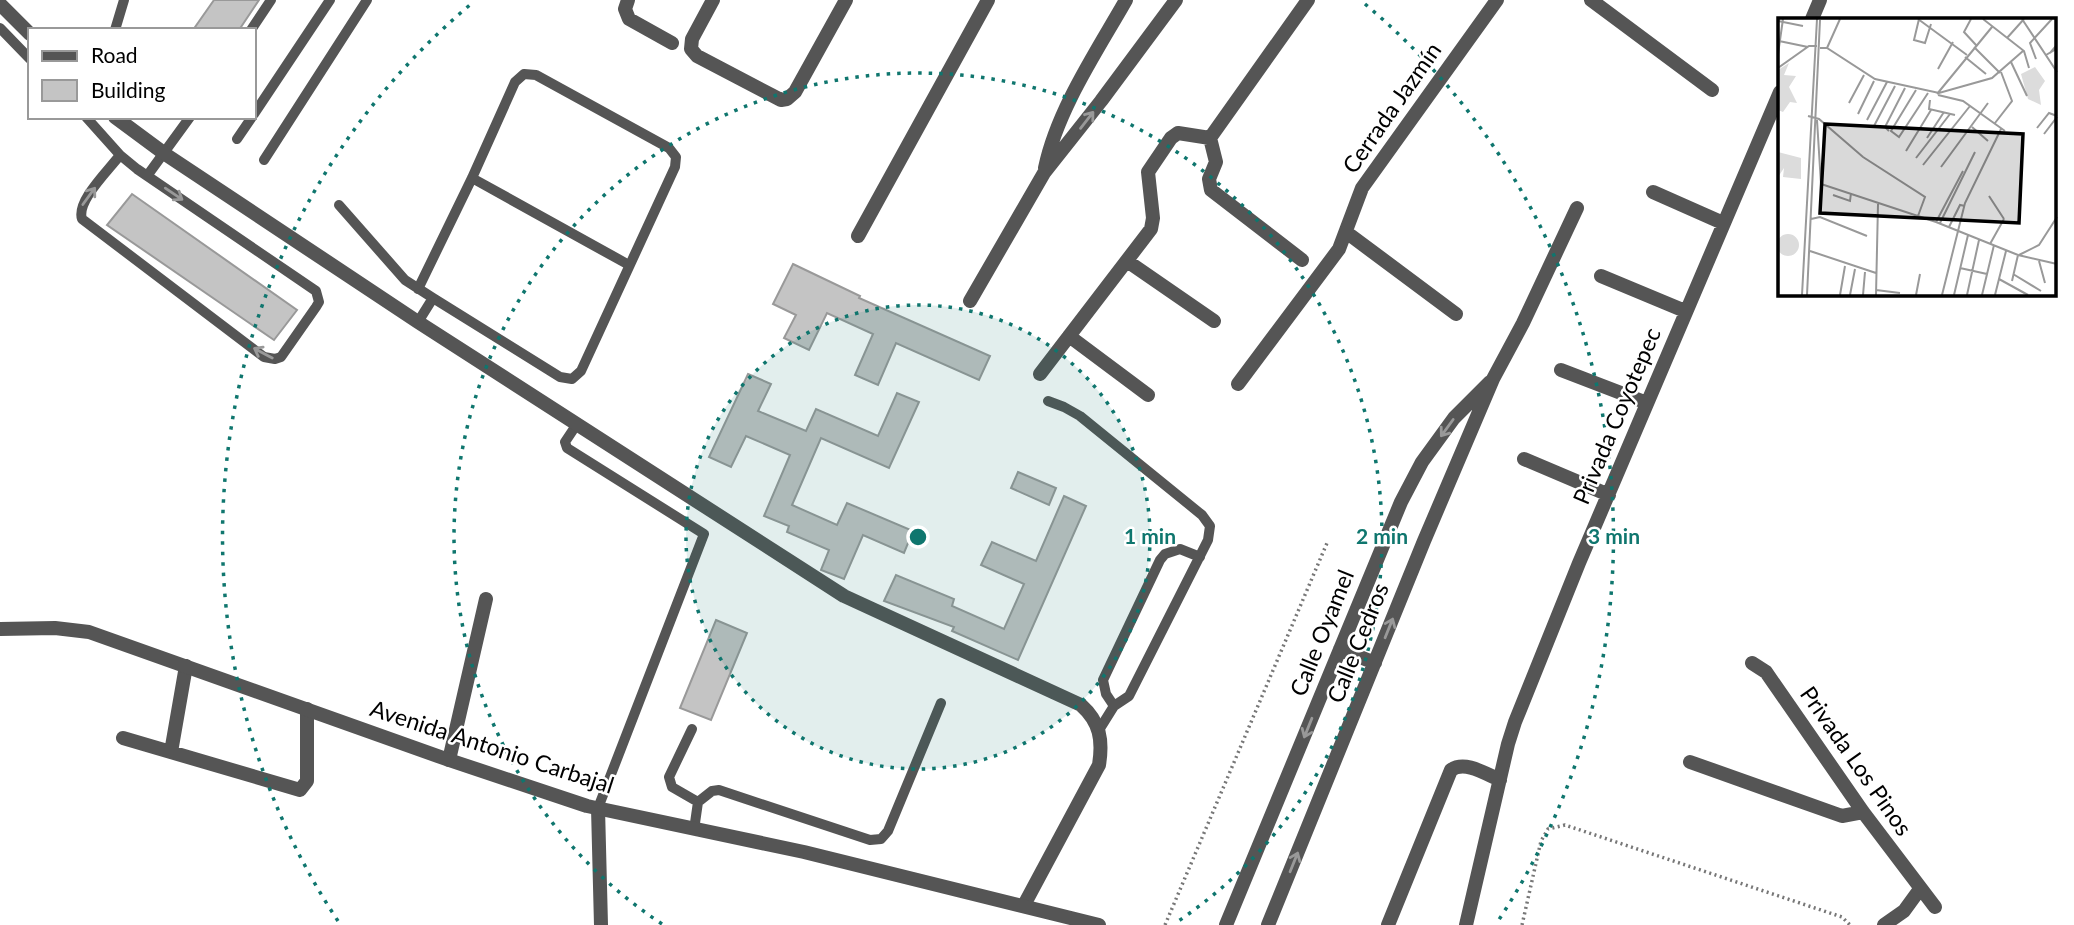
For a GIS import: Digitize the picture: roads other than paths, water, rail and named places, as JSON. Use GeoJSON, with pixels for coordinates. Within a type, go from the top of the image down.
{"type":"FeatureCollection","features":[{"type":"Feature","properties":{"kind":"street"},"geometry":{"type":"LineString","coordinates":[[713,0],[692,39],[691,49],[697,56],[776,98],[787,99],[795,92],[846,0]]}},
{"type":"Feature","properties":{"kind":"street"},"geometry":{"type":"LineString","coordinates":[[858,236],[988,0]]}},
{"type":"Feature","properties":{"kind":"street"},"geometry":{"type":"LineString","coordinates":[[1044,173],[1048,153],[1058,128],[1084,74],[1126,0]]}},
{"type":"Feature","properties":{"kind":"street"},"geometry":{"type":"LineString","coordinates":[[970,301],[1044,173],[1101,102],[1176,0]]}},
{"type":"Feature","properties":{"kind":"street"},"geometry":{"type":"LineString","coordinates":[[1301,260],[1210,190],[1209,179],[1216,162],[1210,138],[1308,0]]}},
{"type":"Feature","properties":{"kind":"street","name":"Cerrada Jazmín"},"geometry":{"type":"LineString","coordinates":[[1238,384],[1339,249],[1363,188],[1497,0]]}},
{"type":"Feature","properties":{"kind":"street"},"geometry":{"type":"LineString","coordinates":[[1591,0],[1712,90]]}},
{"type":"Feature","properties":{"kind":"street"},"geometry":{"type":"LineString","coordinates":[[1812,18],[1820,0]]}},
{"type":"Feature","properties":{"kind":"street"},"geometry":{"type":"LineString","coordinates":[[0,4],[28,32]]}},
{"type":"Feature","properties":{"kind":"street"},"geometry":{"type":"LineString","coordinates":[[627,7],[633,22],[672,43]]}},
{"type":"Feature","properties":{"kind":"street","name":"Privada Coyotepec"},"geometry":{"type":"LineString","coordinates":[[1466,925],[1508,744],[1542,652],[1778,97]]}},
{"type":"Feature","properties":{"kind":"street"},"geometry":{"type":"LineString","coordinates":[[118,119],[165,154],[418,322],[844,596],[1071,700],[1089,712],[1099,730],[1099,765],[1024,905]]}},
{"type":"Feature","properties":{"kind":"street"},"geometry":{"type":"LineString","coordinates":[[1040,374],[1153,224],[1148,175],[1150,167],[1171,138],[1178,133],[1210,138]]}},
{"type":"Feature","properties":{"kind":"street"},"geometry":{"type":"LineString","coordinates":[[1653,192],[1723,223]]}},
{"type":"Feature","properties":{"kind":"street"},"geometry":{"type":"LineString","coordinates":[[1493,379],[1524,323],[1577,208]]}},
{"type":"Feature","properties":{"kind":"street"},"geometry":{"type":"LineString","coordinates":[[1346,232],[1455,314]]}},
{"type":"Feature","properties":{"kind":"street"},"geometry":{"type":"LineString","coordinates":[[1127,261],[1214,321]]}},
{"type":"Feature","properties":{"kind":"street"},"geometry":{"type":"LineString","coordinates":[[1601,276],[1685,311]]}},
{"type":"Feature","properties":{"kind":"street"},"geometry":{"type":"LineString","coordinates":[[1069,336],[1148,394]]}},
{"type":"Feature","properties":{"kind":"street"},"geometry":{"type":"LineString","coordinates":[[1561,370],[1647,403]]}},
{"type":"Feature","properties":{"kind":"street","name":"Calle Oyamel"},"geometry":{"type":"LineString","coordinates":[[1226,925],[1401,502],[1422,463],[1454,418],[1493,379]]}},
{"type":"Feature","properties":{"kind":"street","name":"Calle Cedros"},"geometry":{"type":"LineString","coordinates":[[1268,925],[1493,379]]}},
{"type":"Feature","properties":{"kind":"street"},"geometry":{"type":"LineString","coordinates":[[1524,459],[1609,495]]}},
{"type":"Feature","properties":{"kind":"street"},"geometry":{"type":"LineString","coordinates":[[449,760],[486,599]]}},
{"type":"Feature","properties":{"kind":"street","name":"Avenida Antonio Carbajal"},"geometry":{"type":"LineString","coordinates":[[0,629],[55,628],[89,632],[449,760],[598,808],[804,852],[1099,925]]}},
{"type":"Feature","properties":{"kind":"street"},"geometry":{"type":"LineString","coordinates":[[1340,649],[1375,663]]}},
{"type":"Feature","properties":{"kind":"street","name":"Privada Los Pinos"},"geometry":{"type":"LineString","coordinates":[[1752,663],[1766,673],[1863,812],[1935,907]]}},
{"type":"Feature","properties":{"kind":"street"},"geometry":{"type":"LineString","coordinates":[[172,752],[186,666]]}},
{"type":"Feature","properties":{"kind":"street"},"geometry":{"type":"LineString","coordinates":[[123,738],[300,790],[307,781],[307,709]]}},
{"type":"Feature","properties":{"kind":"street"},"geometry":{"type":"LineString","coordinates":[[1690,762],[1842,816],[1863,812]]}},
{"type":"Feature","properties":{"kind":"street"},"geometry":{"type":"LineString","coordinates":[[1388,925],[1451,770],[1466,766],[1500,780]]}},
{"type":"Feature","properties":{"kind":"street"},"geometry":{"type":"LineString","coordinates":[[598,808],[601,925]]}},
{"type":"Feature","properties":{"kind":"street"},"geometry":{"type":"LineString","coordinates":[[1884,925],[1904,911],[1920,889]]}},
{"type":"Feature","properties":{"kind":"lane"},"geometry":{"type":"LineString","coordinates":[[116,28],[124,0]]}},
{"type":"Feature","properties":{"kind":"lane"},"geometry":{"type":"LineString","coordinates":[[252,28],[271,0]]}},
{"type":"Feature","properties":{"kind":"lane"},"geometry":{"type":"LineString","coordinates":[[256,111],[330,0]]}},
{"type":"Feature","properties":{"kind":"lane"},"geometry":{"type":"LineString","coordinates":[[264,160],[367,0]]}},
{"type":"Feature","properties":{"kind":"lane"},"geometry":{"type":"LineString","coordinates":[[0,29],[28,57]]}},
{"type":"Feature","properties":{"kind":"lane"},"geometry":{"type":"LineString","coordinates":[[339,205],[403,278],[418,289],[560,377],[572,379],[582,370],[677,162],[673,152],[536,75],[524,74],[515,82],[418,289]]}},
{"type":"Feature","properties":{"kind":"lane"},"geometry":{"type":"LineString","coordinates":[[88,119],[120,155],[147,176],[316,291],[319,302],[281,357],[264,357],[82,219],[80,214],[83,203],[120,155]]}},
{"type":"Feature","properties":{"kind":"lane"},"geometry":{"type":"LineString","coordinates":[[147,176],[189,119]]}},
{"type":"Feature","properties":{"kind":"lane"},"geometry":{"type":"LineString","coordinates":[[237,139],[251,119]]}},
{"type":"Feature","properties":{"kind":"lane"},"geometry":{"type":"LineString","coordinates":[[472,178],[629,265]]}},
{"type":"Feature","properties":{"kind":"lane"},"geometry":{"type":"LineString","coordinates":[[418,322],[433,298]]}},
{"type":"Feature","properties":{"kind":"lane"},"geometry":{"type":"LineString","coordinates":[[1048,401],[1080,416],[1202,514],[1210,526],[1210,534],[1200,558],[1129,696],[1114,706],[1099,730]]}},
{"type":"Feature","properties":{"kind":"lane"},"geometry":{"type":"LineString","coordinates":[[577,424],[565,442],[567,449],[704,534],[598,808]]}},
{"type":"Feature","properties":{"kind":"lane"},"geometry":{"type":"LineString","coordinates":[[1114,706],[1106,694],[1103,680],[1160,560],[1172,550],[1180,549],[1200,558]]}},
{"type":"Feature","properties":{"kind":"lane"},"geometry":{"type":"LineString","coordinates":[[694,830],[698,802],[712,791],[723,790],[870,840],[881,839],[888,831],[941,703]]}},
{"type":"Feature","properties":{"kind":"lane"},"geometry":{"type":"LineString","coordinates":[[692,729],[669,777],[672,787],[698,802]]}}]}
